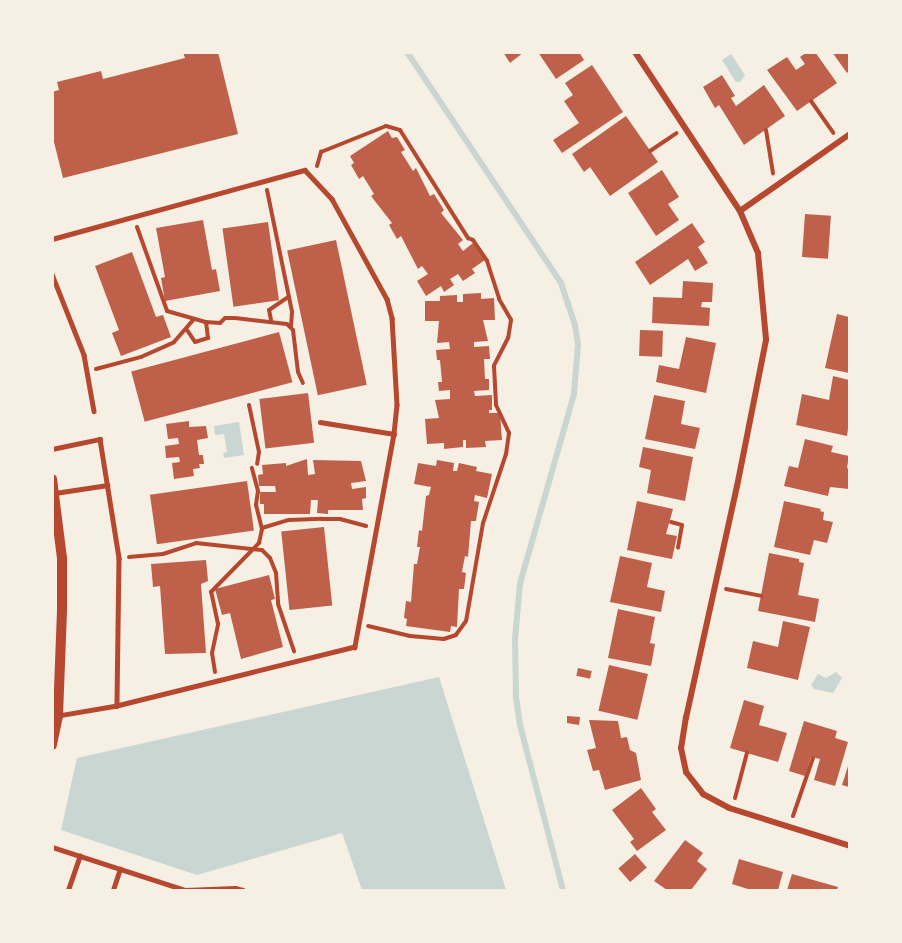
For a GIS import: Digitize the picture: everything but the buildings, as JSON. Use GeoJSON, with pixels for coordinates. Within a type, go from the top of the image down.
{"type":"FeatureCollection","features":[{"type":"Feature","properties":{"kind":"street"},"geometry":{"type":"LineString","coordinates":[[635,52],[740,211],[758,253],[766,340],[686,717],[681,748],[686,772],[704,794],[731,809],[849,846]]}},
{"type":"Feature","properties":{"kind":"street"},"geometry":{"type":"LineString","coordinates":[[740,211],[849,134]]}},
{"type":"Feature","properties":{"kind":"street"},"geometry":{"type":"LineString","coordinates":[[52,479],[55,493],[62,611],[58,716],[52,745]]}},
{"type":"Feature","properties":{"kind":"lane"},"geometry":{"type":"LineString","coordinates":[[52,239],[305,170],[332,199],[373,271],[392,318],[396,405],[394,434],[355,647],[117,706],[58,716]]}},
{"type":"Feature","properties":{"kind":"lane"},"geometry":{"type":"LineString","coordinates":[[52,274],[84,355],[94,411]]}},
{"type":"Feature","properties":{"kind":"lane"},"geometry":{"type":"LineString","coordinates":[[320,423],[394,434]]}},
{"type":"Feature","properties":{"kind":"lane"},"geometry":{"type":"LineString","coordinates":[[52,449],[100,439],[119,558],[117,706]]}},
{"type":"Feature","properties":{"kind":"lane"},"geometry":{"type":"LineString","coordinates":[[55,493],[107,485]]}},
{"type":"Feature","properties":{"kind":"lane"},"geometry":{"type":"LineString","coordinates":[[52,847],[185,890],[235,888],[243,891]]}},
{"type":"Feature","properties":{"kind":"lane"},"geometry":{"type":"LineString","coordinates":[[68,891],[80,856]]}},
{"type":"Feature","properties":{"kind":"lane"},"geometry":{"type":"LineString","coordinates":[[113,891],[120,869]]}},
{"type":"Feature","properties":{"kind":"path"},"geometry":{"type":"LineString","coordinates":[[812,101],[839,142]]}},
{"type":"Feature","properties":{"kind":"path"},"geometry":{"type":"LineString","coordinates":[[321,152],[386,126],[400,130],[468,238],[473,240],[487,261],[500,299],[511,320],[508,338],[494,366],[496,405],[509,433],[506,454],[483,523],[466,621],[456,635],[444,639],[410,636],[371,627]]}},
{"type":"Feature","properties":{"kind":"path"},"geometry":{"type":"LineString","coordinates":[[650,151],[685,127]]}},
{"type":"Feature","properties":{"kind":"path"},"geometry":{"type":"LineString","coordinates":[[766,130],[775,187]]}},
{"type":"Feature","properties":{"kind":"path"},"geometry":{"type":"LineString","coordinates":[[265,181],[303,383]]}},
{"type":"Feature","properties":{"kind":"path"},"geometry":{"type":"LineString","coordinates":[[134,217],[166,311],[206,322],[220,323],[225,318],[271,320],[291,328]]}},
{"type":"Feature","properties":{"kind":"path"},"geometry":{"type":"LineString","coordinates":[[271,320],[269,310],[288,297]]}},
{"type":"Feature","properties":{"kind":"path"},"geometry":{"type":"LineString","coordinates":[[87,373],[141,357],[174,342],[193,320]]}},
{"type":"Feature","properties":{"kind":"path"},"geometry":{"type":"LineString","coordinates":[[187,329],[195,342],[208,338],[206,322]]}},
{"type":"Feature","properties":{"kind":"path"},"geometry":{"type":"LineString","coordinates":[[249,405],[259,452],[257,464]]}},
{"type":"Feature","properties":{"kind":"path"},"geometry":{"type":"LineString","coordinates":[[217,681],[212,653],[218,624],[211,592],[259,543],[262,528],[256,505],[258,491],[252,468]]}},
{"type":"Feature","properties":{"kind":"path"},"geometry":{"type":"LineString","coordinates":[[262,528],[289,520],[340,519],[376,529]]}},
{"type":"Feature","properties":{"kind":"path"},"geometry":{"type":"LineString","coordinates":[[671,522],[682,525],[678,548]]}},
{"type":"Feature","properties":{"kind":"path"},"geometry":{"type":"LineString","coordinates":[[119,558],[163,554],[196,543],[262,550],[270,558],[276,573],[278,604],[288,627],[297,662]]}},
{"type":"Feature","properties":{"kind":"path"},"geometry":{"type":"LineString","coordinates":[[715,587],[761,596]]}},
{"type":"Feature","properties":{"kind":"path"},"geometry":{"type":"LineString","coordinates":[[731,809],[747,753]]}},
{"type":"Feature","properties":{"kind":"path"},"geometry":{"type":"LineString","coordinates":[[789,828],[813,758]]}},
{"type":"Feature","properties":{"kind":"shaded area"},"geometry":{"type":"Polygon","coordinates":[[[731,54],[745,75],[740,82],[736,82],[722,60],[731,54]]]}},
{"type":"Feature","properties":{"kind":"shaded area"},"geometry":{"type":"Polygon","coordinates":[[[239,422],[244,455],[224,458],[223,453],[227,452],[224,434],[215,435],[214,426],[239,422]]]}},
{"type":"Feature","properties":{"kind":"shaded area"},"geometry":{"type":"Polygon","coordinates":[[[836,672],[842,678],[833,693],[814,689],[811,685],[818,674],[826,678],[836,672]]]}},
{"type":"Feature","properties":{"kind":"shaded area"},"geometry":{"type":"Polygon","coordinates":[[[439,677],[506,890],[362,890],[342,833],[197,875],[61,830],[77,758],[439,677]]]}},
{"type":"Feature","properties":{"kind":"waterway"},"geometry":{"type":"LineString","coordinates":[[407,52],[561,283],[575,325],[578,345],[574,394],[520,584],[515,639],[516,697],[520,725],[563,890]]}}]}
